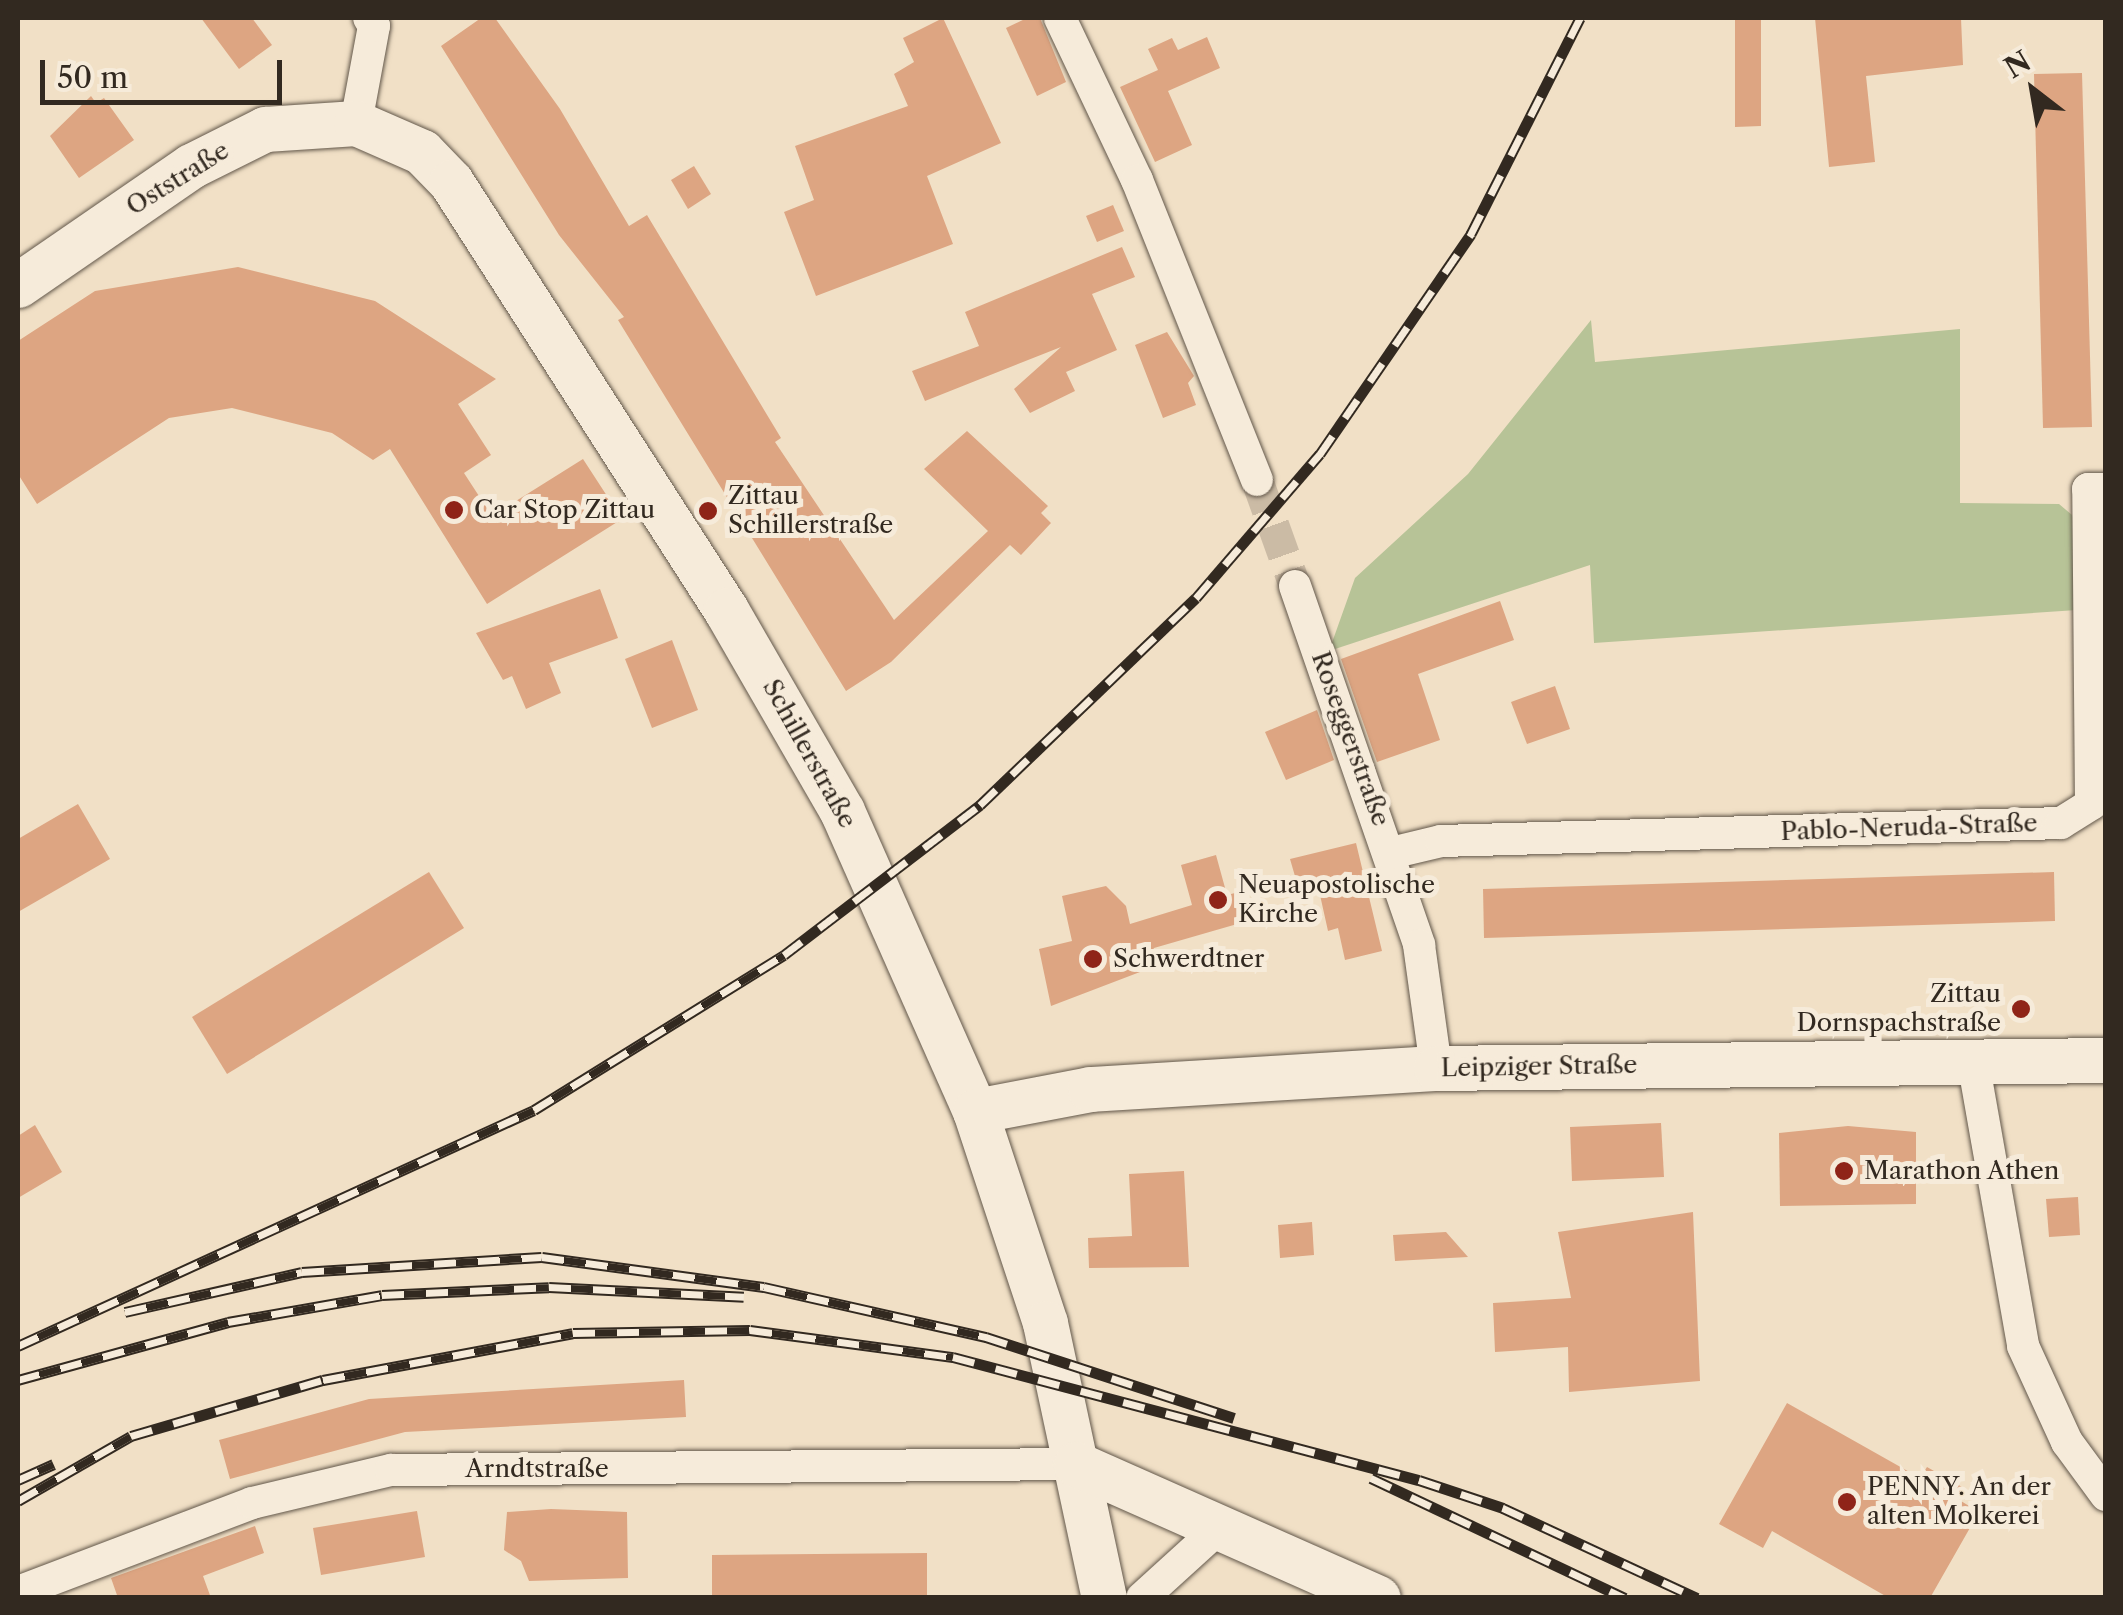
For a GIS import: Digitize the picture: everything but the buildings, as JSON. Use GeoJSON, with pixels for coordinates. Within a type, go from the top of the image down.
{"type":"FeatureCollection","features":[{"type":"Feature","properties":{"kind":"main road","name":"Oststraße"},"geometry":{"type":"LineString","coordinates":[[18,285],[230,145],[265,129],[356,123]]}},
{"type":"Feature","properties":{"kind":"main road","name":"Schillerstraße"},"geometry":{"type":"LineString","coordinates":[[356,123],[393,134],[451,182],[726,610],[842,810],[974,1111],[1046,1323],[1104,1598]]}},
{"type":"Feature","properties":{"kind":"main road","name":"Leipziger Straße"},"geometry":{"type":"LineString","coordinates":[[974,1111],[1090,1089],[1436,1068],[2106,1060]]}},
{"type":"Feature","properties":{"kind":"main road"},"geometry":{"type":"LineString","coordinates":[[1076,1464],[1378,1598]]}},
{"type":"Feature","properties":{"kind":"street"},"geometry":{"type":"LineString","coordinates":[[1060,18],[1138,180],[1257,480]]}},
{"type":"Feature","properties":{"kind":"street"},"geometry":{"type":"LineString","coordinates":[[356,123],[377,20]]}},
{"type":"Feature","properties":{"kind":"street","name":"Pablo-Neruda-Straße"},"geometry":{"type":"LineString","coordinates":[[1391,853],[1441,841],[2061,824],[2091,804],[2088,489],[2106,489]]}},
{"type":"Feature","properties":{"kind":"street","name":"Roseggerstraße"},"geometry":{"type":"LineString","coordinates":[[1295,586],[1391,853],[1419,945],[1436,1068]]}},
{"type":"Feature","properties":{"kind":"street"},"geometry":{"type":"LineString","coordinates":[[1973,1061],[2023,1346],[2067,1442],[2106,1495]]}},
{"type":"Feature","properties":{"kind":"street","name":"Arndtstraße"},"geometry":{"type":"LineString","coordinates":[[18,1592],[252,1504],[391,1470],[1076,1464]]}},
{"type":"Feature","properties":{"kind":"street"},"geometry":{"type":"LineString","coordinates":[[1142,1598],[1220,1526]]}},
{"type":"Feature","properties":{"kind":"green space"},"geometry":{"type":"Polygon","coordinates":[[[1591,320],[1595,362],[1960,329],[1960,503],[2059,504],[2078,520],[2077,610],[1594,643],[1590,565],[1329,651],[1355,578],[1468,474],[1591,320]]]}},
{"type":"Feature","properties":{"kind":"tunnel"},"geometry":{"type":"LineString","coordinates":[[1257,480],[1295,586]]}},
{"type":"Feature","properties":{"kind":"railway"},"geometry":{"type":"LineString","coordinates":[[18,1346],[534,1110],[784,955],[980,805],[1196,598],[1320,454],[1471,234],[1580,18]]}},
{"type":"Feature","properties":{"kind":"railway"},"geometry":{"type":"LineString","coordinates":[[125,1312],[302,1272],[542,1257],[764,1287],[986,1337],[1234,1418]]}},
{"type":"Feature","properties":{"kind":"railway"},"geometry":{"type":"LineString","coordinates":[[18,1380],[228,1322],[382,1295],[549,1287],[744,1297]]}},
{"type":"Feature","properties":{"kind":"railway"},"geometry":{"type":"LineString","coordinates":[[18,1501],[131,1436],[323,1380],[573,1333],[750,1330],[953,1357],[1419,1480],[1503,1508],[1697,1598]]}},
{"type":"Feature","properties":{"kind":"railway"},"geometry":{"type":"LineString","coordinates":[[18,1480],[54,1464]]}},
{"type":"Feature","properties":{"kind":"railway"},"geometry":{"type":"LineString","coordinates":[[1371,1478],[1625,1598]]}},
{"type":"Feature","properties":{"kind":"place","name":"Car Stop Zittau"},"geometry":{"type":"Point","coordinates":[454,510]}},
{"type":"Feature","properties":{"kind":"place","name":"Zittau Schillerstraße"},"geometry":{"type":"Point","coordinates":[708,511]}},
{"type":"Feature","properties":{"kind":"place","name":"Neuapostolische Kirche"},"geometry":{"type":"Point","coordinates":[1218,900]}},
{"type":"Feature","properties":{"kind":"place","name":"Schwerdtner"},"geometry":{"type":"Point","coordinates":[1093,959]}},
{"type":"Feature","properties":{"kind":"place","name":"Zittau Dornspachstraße"},"geometry":{"type":"Point","coordinates":[2021,1009]}},
{"type":"Feature","properties":{"kind":"place","name":"Marathon Athen"},"geometry":{"type":"Point","coordinates":[1844,1171]}},
{"type":"Feature","properties":{"kind":"place","name":"PENNY. An der alten Molkerei"},"geometry":{"type":"Point","coordinates":[1847,1502]}}]}
